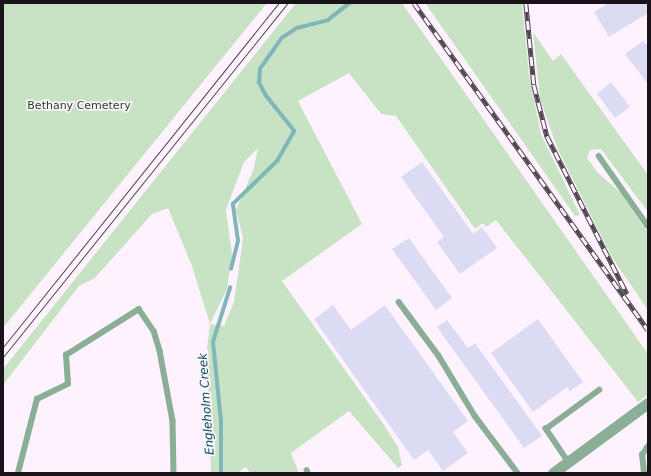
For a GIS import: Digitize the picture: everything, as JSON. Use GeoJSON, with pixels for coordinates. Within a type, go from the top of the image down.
{"type":"FeatureCollection","features":[{"type":"Feature","properties":{"kind":"street"},"geometry":{"type":"LineString","coordinates":[[553,473],[648,403]]}},
{"type":"Feature","properties":{"kind":"lane"},"geometry":{"type":"LineString","coordinates":[[599,156],[648,226]]}},
{"type":"Feature","properties":{"kind":"lane"},"geometry":{"type":"LineString","coordinates":[[399,302],[439,356],[475,416],[518,473]]}},
{"type":"Feature","properties":{"kind":"lane"},"geometry":{"type":"LineString","coordinates":[[18,473],[37,399],[68,384],[66,355],[139,310],[154,331],[160,351],[173,421],[174,473]]}},
{"type":"Feature","properties":{"kind":"lane"},"geometry":{"type":"LineString","coordinates":[[568,462],[546,430],[599,390]]}},
{"type":"Feature","properties":{"kind":"lane"},"geometry":{"type":"LineString","coordinates":[[644,473],[642,455],[648,446]]}},
{"type":"Feature","properties":{"kind":"green space","name":"Bethany Cemetery"},"geometry":{"type":"Polygon","coordinates":[[[3,3],[267,3],[3,328],[3,3]]]}},
{"type":"Feature","properties":{"kind":"green space"},"geometry":{"type":"Polygon","coordinates":[[[296,3],[402,3],[648,354],[648,394],[638,402],[496,220],[486,227],[483,223],[475,229],[396,116],[381,114],[349,73],[298,101],[362,224],[282,281],[384,425],[398,447],[402,465],[398,468],[349,411],[291,453],[299,473],[250,473],[246,467],[238,473],[211,473],[207,348],[210,324],[192,266],[168,208],[152,214],[95,278],[79,286],[3,385],[3,369],[296,3]],[[258,148],[244,162],[226,210],[232,254],[227,289],[210,324],[224,326],[234,302],[243,238],[236,210],[254,168],[258,148]]]}},
{"type":"Feature","properties":{"kind":"green space"},"geometry":{"type":"Polygon","coordinates":[[[425,3],[522,3],[529,75],[541,134],[580,215],[575,216],[425,3]]]}},
{"type":"Feature","properties":{"kind":"green space"},"geometry":{"type":"Polygon","coordinates":[[[533,32],[553,61],[561,54],[648,175],[648,212],[601,149],[590,150],[587,158],[598,173],[620,192],[648,233],[648,310],[613,259],[558,150],[540,99],[533,32]]]}},
{"type":"Feature","properties":{"kind":"building"},"geometry":{"type":"Polygon","coordinates":[[[608,3],[648,3],[648,13],[609,37],[594,12],[608,3]]]}},
{"type":"Feature","properties":{"kind":"building"},"geometry":{"type":"Polygon","coordinates":[[[643,41],[648,46],[648,84],[625,54],[643,41]]]}},
{"type":"Feature","properties":{"kind":"building"},"geometry":{"type":"Polygon","coordinates":[[[611,82],[630,107],[615,118],[597,94],[611,82]]]}},
{"type":"Feature","properties":{"kind":"building"},"geometry":{"type":"Polygon","coordinates":[[[422,162],[473,234],[482,227],[497,248],[460,274],[437,242],[444,237],[401,177],[422,162]]]}},
{"type":"Feature","properties":{"kind":"building"},"geometry":{"type":"Polygon","coordinates":[[[409,238],[452,298],[436,310],[392,249],[409,238]]]}},
{"type":"Feature","properties":{"kind":"building"},"geometry":{"type":"Polygon","coordinates":[[[333,305],[351,330],[385,305],[468,421],[453,432],[468,453],[443,471],[428,450],[414,460],[314,319],[333,305]]]}},
{"type":"Feature","properties":{"kind":"building"},"geometry":{"type":"Polygon","coordinates":[[[538,319],[583,382],[570,391],[567,387],[533,412],[491,353],[538,319]]]}},
{"type":"Feature","properties":{"kind":"building"},"geometry":{"type":"Polygon","coordinates":[[[447,320],[468,348],[475,343],[542,436],[524,448],[437,327],[447,320]]]}},
{"type":"Feature","properties":{"kind":"waterway","name":"Engleholm Creek"},"geometry":{"type":"LineString","coordinates":[[231,269],[238,241],[233,204],[277,161],[294,131],[266,96],[259,83],[260,69],[282,38],[297,28],[328,20],[350,3]]}},
{"type":"Feature","properties":{"kind":"waterway","name":"Engleholm Creek"},"geometry":{"type":"LineString","coordinates":[[221,473],[221,422],[213,342],[230,288]]}},
{"type":"Feature","properties":{"kind":"tram line"},"geometry":{"type":"LineString","coordinates":[[3,347],[279,3]]}},
{"type":"Feature","properties":{"kind":"tram line"},"geometry":{"type":"LineString","coordinates":[[3,357],[288,3]]}},
{"type":"Feature","properties":{"kind":"railway"},"geometry":{"type":"LineString","coordinates":[[414,3],[648,330]]}},
{"type":"Feature","properties":{"kind":"railway"},"geometry":{"type":"LineString","coordinates":[[526,3],[534,85],[547,136],[627,294]]}}]}
